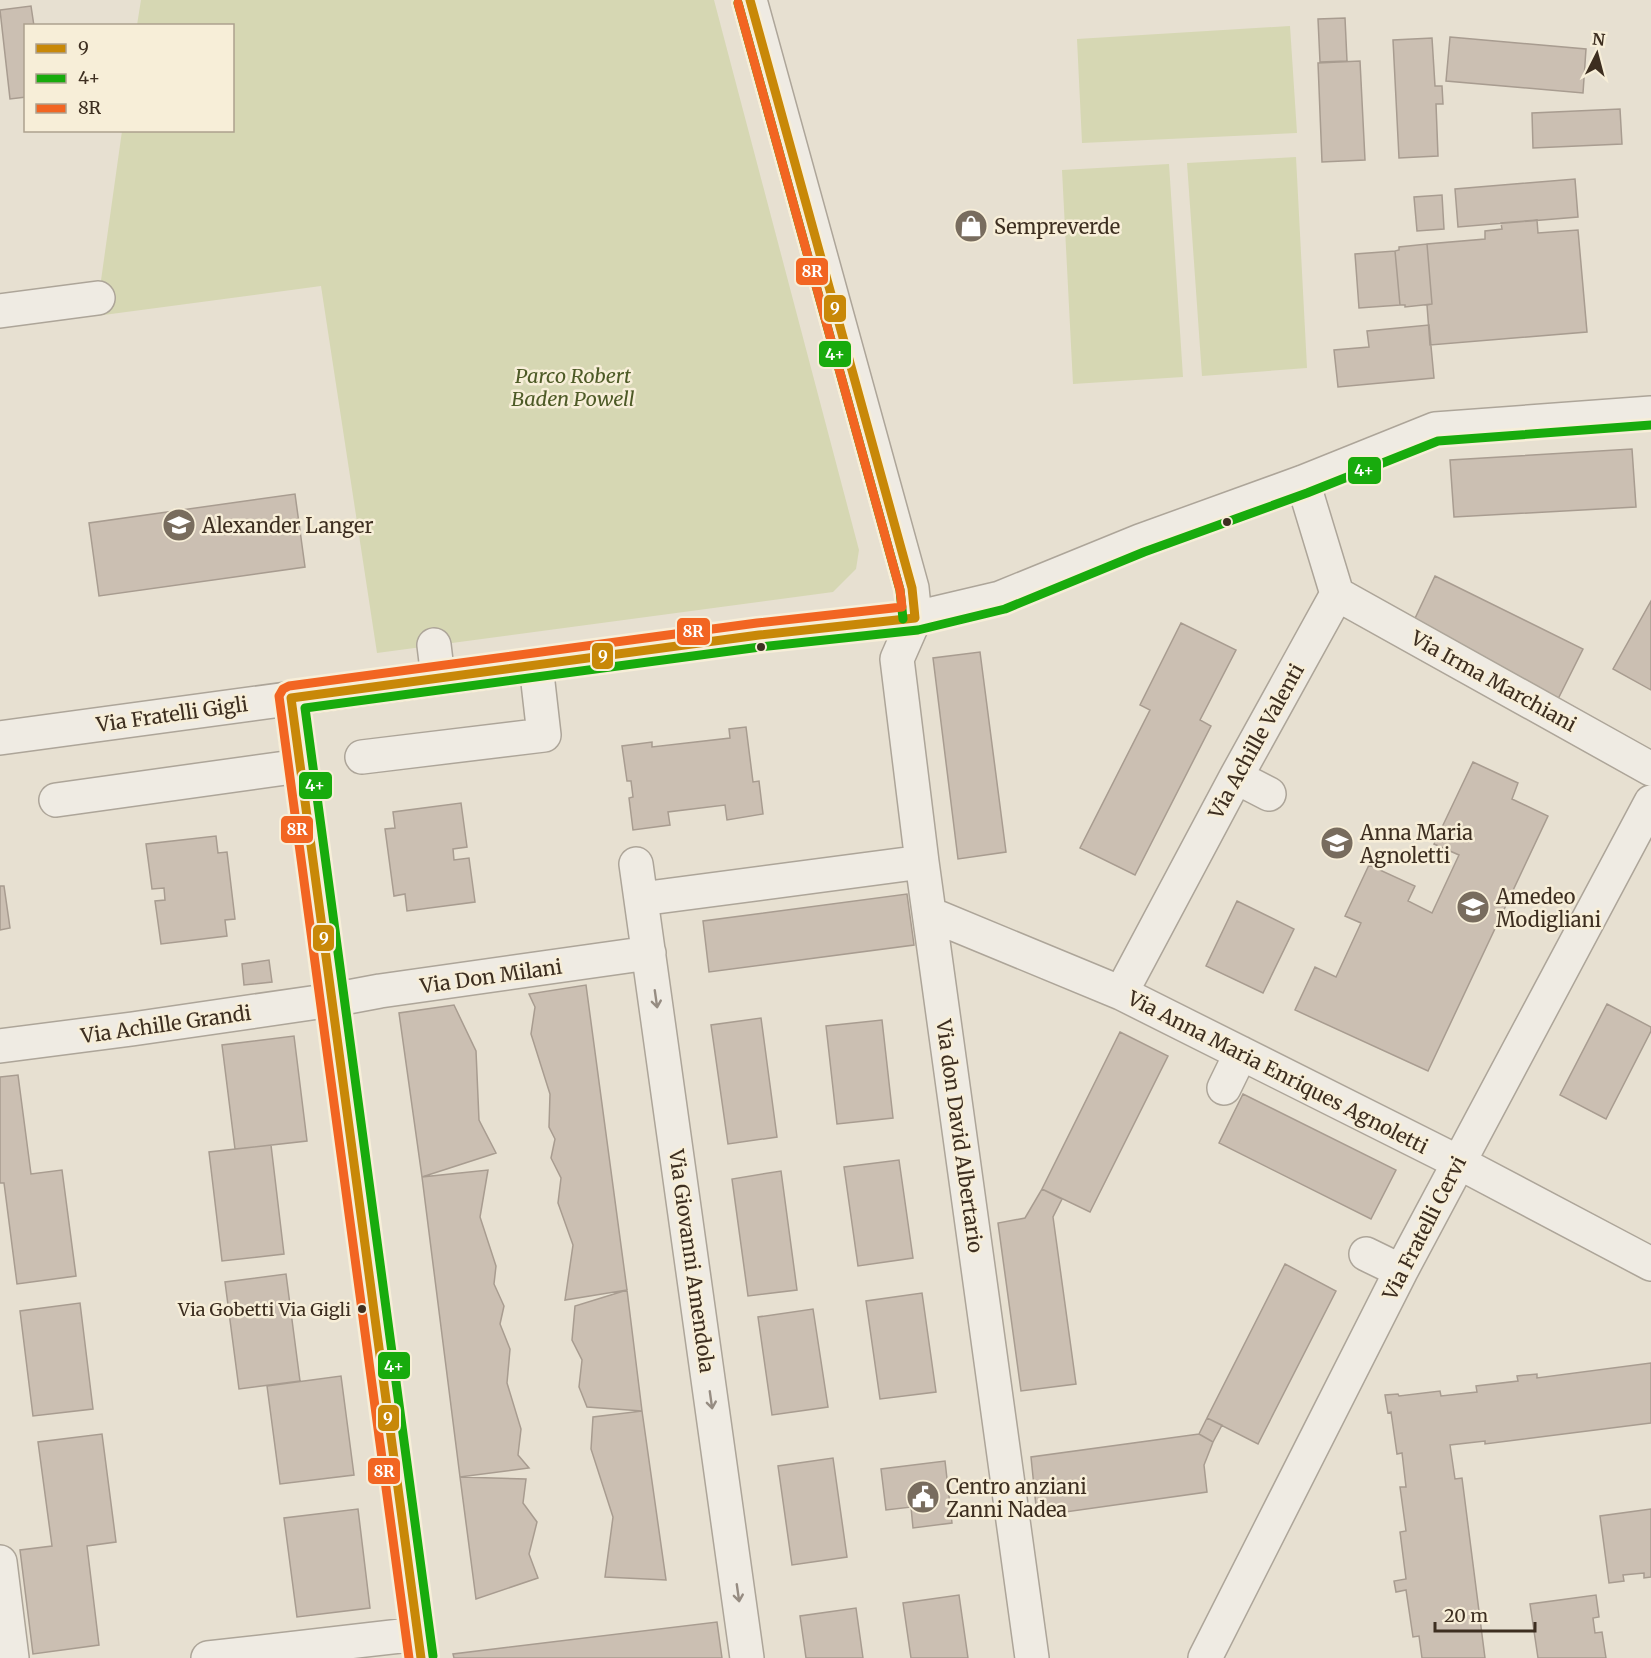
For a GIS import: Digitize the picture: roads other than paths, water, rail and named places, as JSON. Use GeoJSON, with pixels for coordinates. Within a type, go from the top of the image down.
{"type":"FeatureCollection","features":[{"type":"Feature","properties":{"kind":"street"},"geometry":{"type":"LineString","coordinates":[[750,0],[912,588],[915,618]]}},
{"type":"Feature","properties":{"kind":"street"},"geometry":{"type":"LineString","coordinates":[[0,311],[98,298]]}},
{"type":"Feature","properties":{"kind":"street","name":"Via Fratelli Gigli"},"geometry":{"type":"LineString","coordinates":[[0,738],[759,635],[915,618],[1000,598],[1140,541],[1303,482],[1435,429],[1651,413]]}},
{"type":"Feature","properties":{"kind":"street"},"geometry":{"type":"LineString","coordinates":[[1303,482],[1336,594]]}},
{"type":"Feature","properties":{"kind":"street","name":"Via Irma Marchiani"},"geometry":{"type":"LineString","coordinates":[[1336,594],[1651,769]]}},
{"type":"Feature","properties":{"kind":"street","name":"Via Achille Valenti"},"geometry":{"type":"LineString","coordinates":[[1121,993],[1336,594]]}},
{"type":"Feature","properties":{"kind":"street","name":"Via don David Albertario"},"geometry":{"type":"LineString","coordinates":[[915,618],[897,659],[922,862],[1032,1658]]}},
{"type":"Feature","properties":{"kind":"street"},"geometry":{"type":"LineString","coordinates":[[434,645],[438,678]]}},
{"type":"Feature","properties":{"kind":"street"},"geometry":{"type":"LineString","coordinates":[[362,757],[544,735],[536,665]]}},
{"type":"Feature","properties":{"kind":"street"},"geometry":{"type":"LineString","coordinates":[[208,1658],[420,1646],[291,698]]}},
{"type":"Feature","properties":{"kind":"street"},"geometry":{"type":"LineString","coordinates":[[56,800],[300,766]]}},
{"type":"Feature","properties":{"kind":"street"},"geometry":{"type":"LineString","coordinates":[[1236,777],[1269,794]]}},
{"type":"Feature","properties":{"kind":"street","name":"Via Fratelli Cervi"},"geometry":{"type":"LineString","coordinates":[[1205,1658],[1401,1271],[1651,802]]}},
{"type":"Feature","properties":{"kind":"street"},"geometry":{"type":"LineString","coordinates":[[641,899],[922,862]]}},
{"type":"Feature","properties":{"kind":"street","name":"Via Giovanni Amendola"},"geometry":{"type":"LineString","coordinates":[[636,864],[747,1658]]}},
{"type":"Feature","properties":{"kind":"street","name":"Via Anna Maria Enriques Agnoletti"},"geometry":{"type":"LineString","coordinates":[[930,914],[1121,993],[1241,1053],[1307,1073],[1458,1162],[1651,1264]]}},
{"type":"Feature","properties":{"kind":"street","name":"Via Don Milani"},"geometry":{"type":"LineString","coordinates":[[332,1000],[380,991],[649,953]]}},
{"type":"Feature","properties":{"kind":"street","name":"Via Achille Grandi"},"geometry":{"type":"LineString","coordinates":[[0,1046],[332,1000]]}},
{"type":"Feature","properties":{"kind":"street"},"geometry":{"type":"LineString","coordinates":[[1224,1088],[1241,1053]]}},
{"type":"Feature","properties":{"kind":"street"},"geometry":{"type":"LineString","coordinates":[[1366,1254],[1401,1271]]}},
{"type":"Feature","properties":{"kind":"street"},"geometry":{"type":"LineString","coordinates":[[0,1562],[12,1658]]}},
{"type":"Feature","properties":{"kind":"place","name":"Sempreverde"},"geometry":{"type":"Point","coordinates":[971,226]}},
{"type":"Feature","properties":{"kind":"place","name":"Alexander Langer"},"geometry":{"type":"Point","coordinates":[179,525]}},
{"type":"Feature","properties":{"kind":"place","name":"Anna Maria Agnoletti"},"geometry":{"type":"Point","coordinates":[1337,843]}},
{"type":"Feature","properties":{"kind":"place","name":"Amedeo Modigliani"},"geometry":{"type":"Point","coordinates":[1473,907]}},
{"type":"Feature","properties":{"kind":"place","name":"Via Gobetti Via Gigli"},"geometry":{"type":"Point","coordinates":[362,1309]}},
{"type":"Feature","properties":{"kind":"place","name":"Centro anziani Zanni Nadea"},"geometry":{"type":"Point","coordinates":[923,1497]}},
{"type":"Feature","properties":{"kind":"park label","name":"Parco Robert Baden Powell"},"geometry":{"type":"Point","coordinates":[573,386]}}]}
